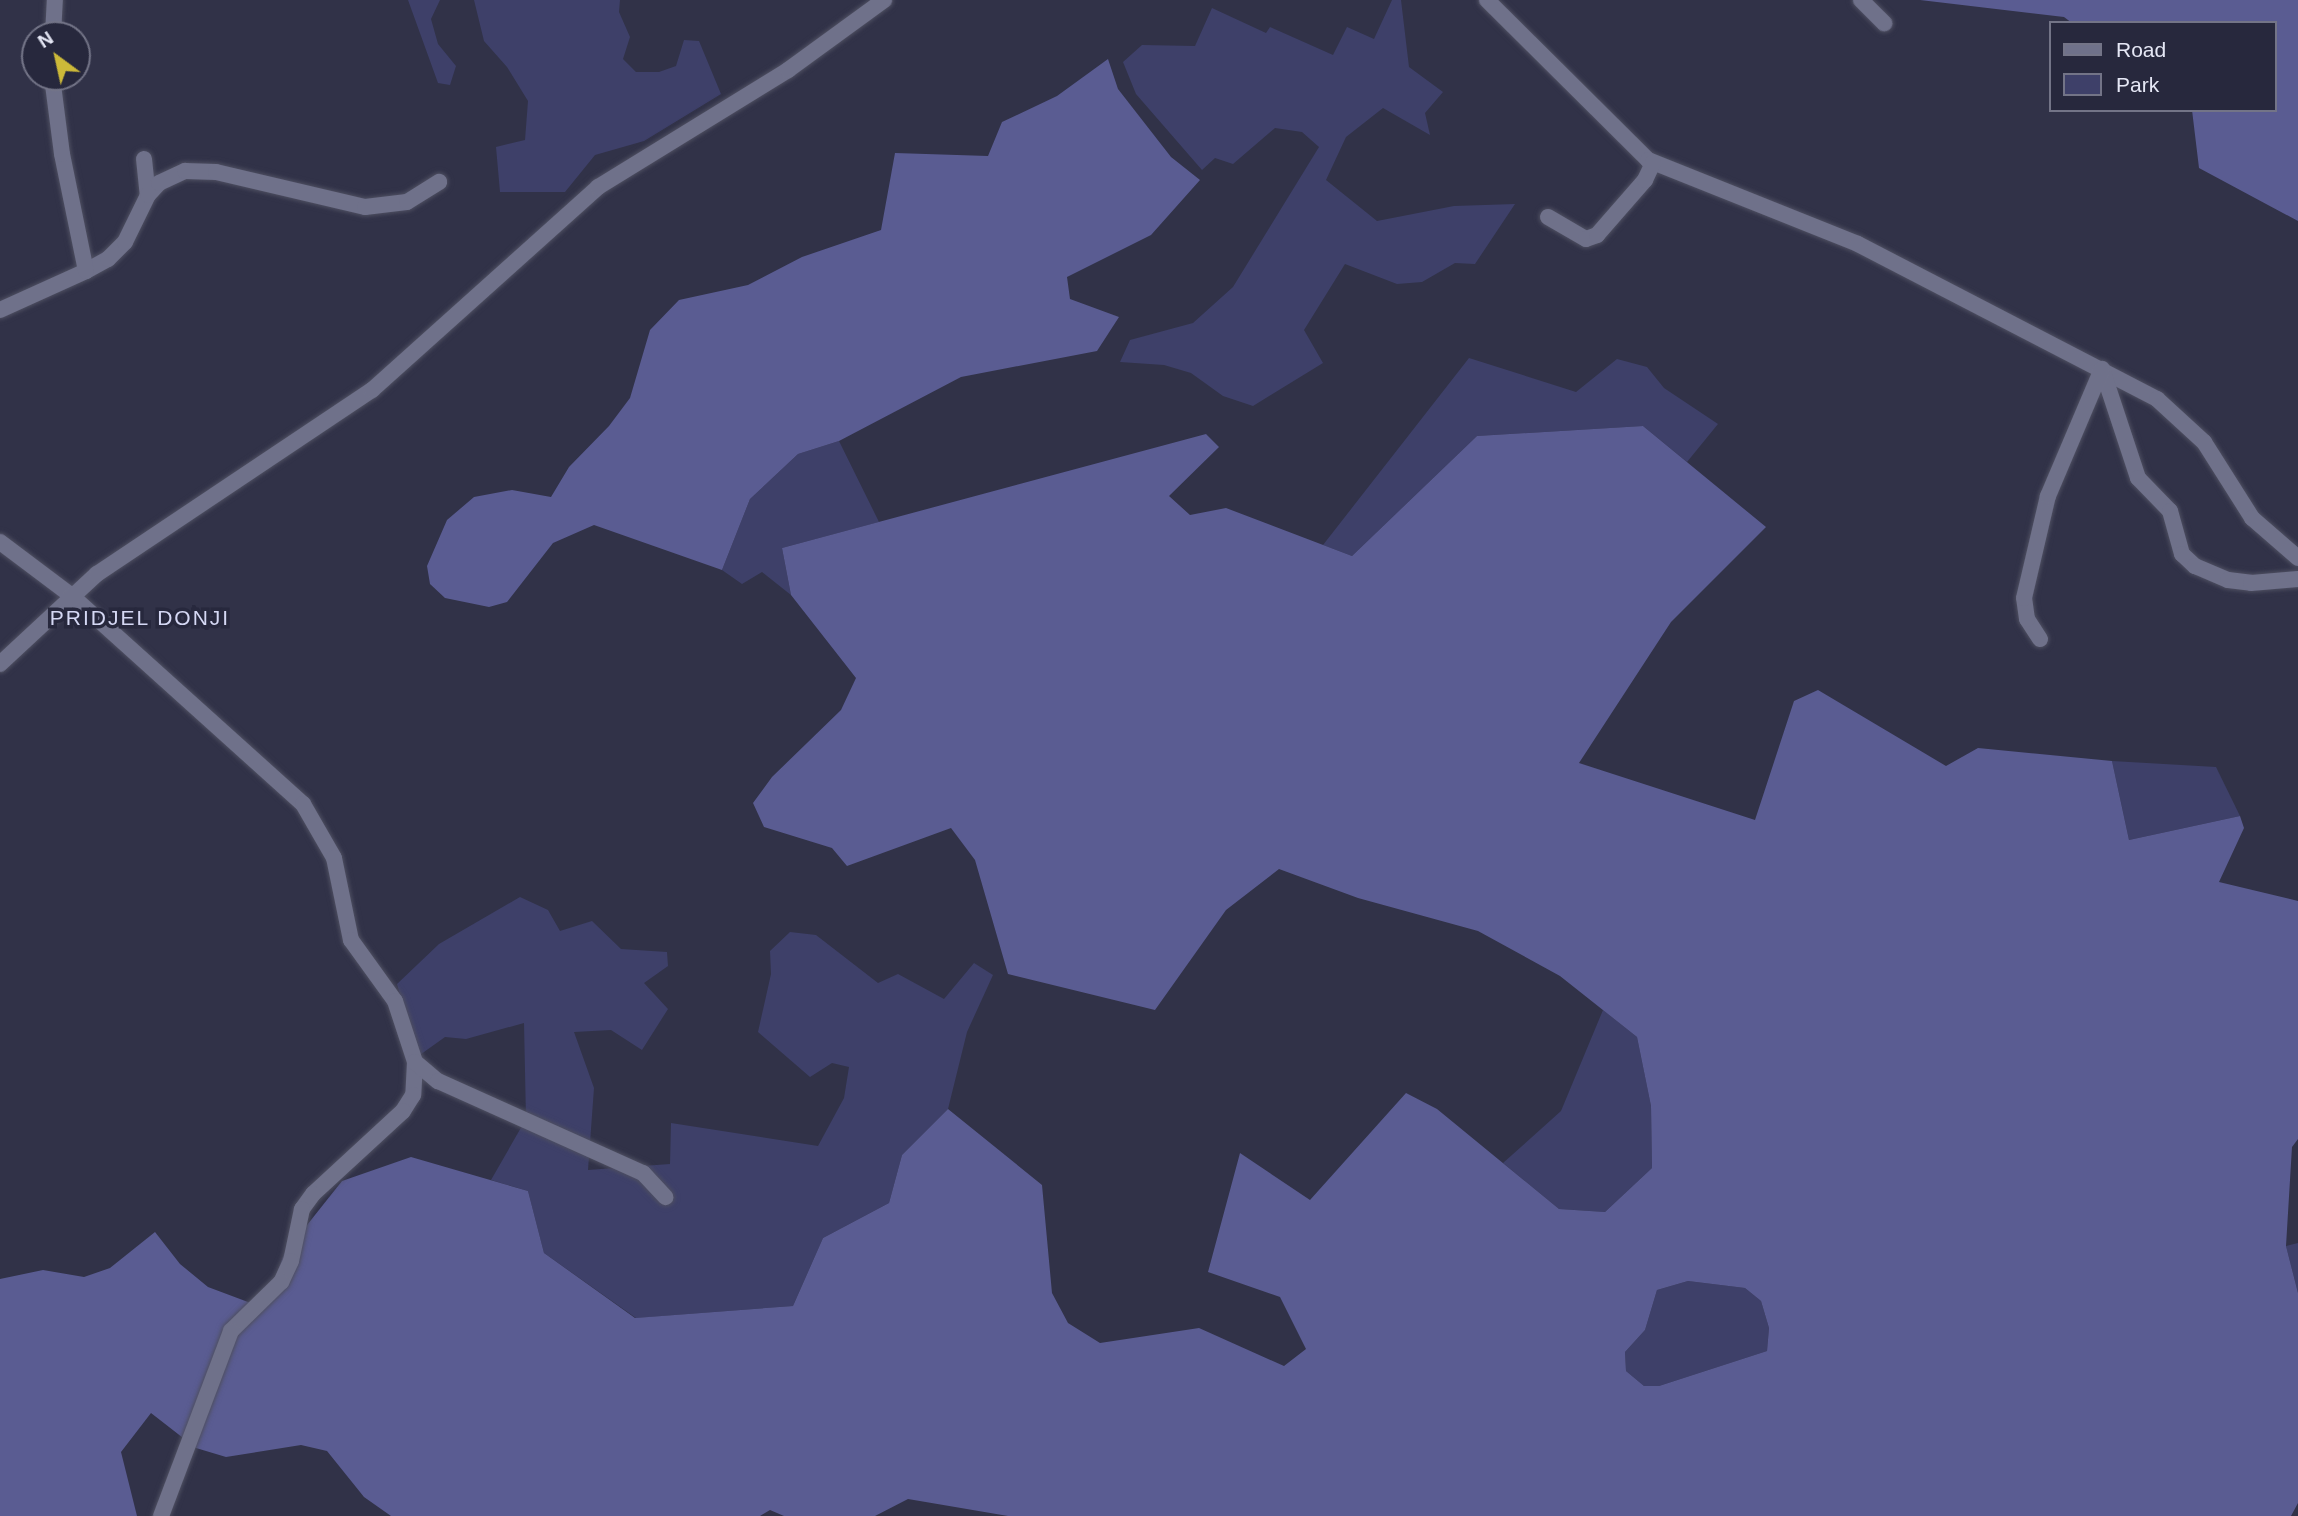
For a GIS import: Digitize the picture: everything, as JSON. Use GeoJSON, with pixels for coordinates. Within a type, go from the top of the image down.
{"type":"FeatureCollection","features":[{"type":"Feature","properties":{"kind":"street"},"geometry":{"type":"LineString","coordinates":[[54,21],[55,0]]}},
{"type":"Feature","properties":{"kind":"street"},"geometry":{"type":"LineString","coordinates":[[0,664],[97,574],[372,390],[608,179],[788,70],[884,0]]}},
{"type":"Feature","properties":{"kind":"street"},"geometry":{"type":"LineString","coordinates":[[1487,0],[1627,143],[1653,163],[1846,239],[2005,324],[2102,369],[2157,399],[2182,419],[2204,442],[2252,517],[2298,558]]}},
{"type":"Feature","properties":{"kind":"street"},"geometry":{"type":"LineString","coordinates":[[1861,0],[1884,23]]}},
{"type":"Feature","properties":{"kind":"street"},"geometry":{"type":"LineString","coordinates":[[54,91],[62,154],[86,271]]}},
{"type":"Feature","properties":{"kind":"street"},"geometry":{"type":"LineString","coordinates":[[144,159],[148,195]]}},
{"type":"Feature","properties":{"kind":"street"},"geometry":{"type":"LineString","coordinates":[[1548,217],[1586,239],[1597,235],[1646,180],[1653,163]]}},
{"type":"Feature","properties":{"kind":"street"},"geometry":{"type":"LineString","coordinates":[[0,310],[108,259],[125,242],[148,195],[172,175],[200,170],[379,208],[407,202],[439,182]]}},
{"type":"Feature","properties":{"kind":"street"},"geometry":{"type":"LineString","coordinates":[[2102,369],[2138,478],[2171,511],[2182,554],[2195,566],[2228,580],[2251,583],[2298,579]]}},
{"type":"Feature","properties":{"kind":"street"},"geometry":{"type":"LineString","coordinates":[[2040,639],[2027,619],[2024,598],[2048,496],[2102,369]]}},
{"type":"Feature","properties":{"kind":"street"},"geometry":{"type":"LineString","coordinates":[[0,542],[72,596],[303,804],[334,858],[351,940],[395,1001],[415,1062],[413,1095],[403,1111],[313,1194],[302,1209],[291,1261],[281,1282],[231,1331],[161,1516]]}},
{"type":"Feature","properties":{"kind":"street"},"geometry":{"type":"LineString","coordinates":[[415,1062],[438,1081],[461,1093],[643,1173],[665,1197]]}},
{"type":"Feature","properties":{"kind":"green space"},"geometry":{"type":"Polygon","coordinates":[[[408,0],[440,0],[431,19],[438,44],[456,66],[450,85],[438,83],[408,0]]]}},
{"type":"Feature","properties":{"kind":"green space"},"geometry":{"type":"Polygon","coordinates":[[[474,0],[620,0],[619,12],[630,37],[623,59],[636,72],[659,72],[676,66],[684,40],[699,41],[721,94],[644,141],[595,155],[565,192],[500,192],[496,147],[525,140],[528,101],[507,67],[484,41],[474,0]]]}},
{"type":"Feature","properties":{"kind":"green space"},"geometry":{"type":"Polygon","coordinates":[[[1392,0],[1401,0],[1409,67],[1443,92],[1425,113],[1430,135],[1383,108],[1346,137],[1326,180],[1377,221],[1454,206],[1515,204],[1475,264],[1455,263],[1422,282],[1397,284],[1345,264],[1304,330],[1323,363],[1253,406],[1223,396],[1191,373],[1164,365],[1120,362],[1130,340],[1193,323],[1233,287],[1319,147],[1302,132],[1275,128],[1233,164],[1215,158],[1202,170],[1136,94],[1123,62],[1142,45],[1195,46],[1212,8],[1266,33],[1270,27],[1333,55],[1347,27],[1374,39],[1392,0]]]}},
{"type":"Feature","properties":{"kind":"green space"},"geometry":{"type":"Polygon","coordinates":[[[1469,358],[1576,392],[1617,359],[1647,367],[1664,388],[1718,424],[1687,462],[1643,426],[1477,436],[1352,556],[1323,545],[1469,358]]]}},
{"type":"Feature","properties":{"kind":"green space"},"geometry":{"type":"Polygon","coordinates":[[[839,441],[879,522],[782,548],[791,595],[762,572],[742,584],[722,570],[750,499],[798,454],[839,441]]]}},
{"type":"Feature","properties":{"kind":"green space"},"geometry":{"type":"Polygon","coordinates":[[[2112,761],[2216,767],[2240,816],[2129,840],[2112,761]]]}},
{"type":"Feature","properties":{"kind":"green space"},"geometry":{"type":"Polygon","coordinates":[[[520,897],[548,910],[560,931],[592,921],[621,949],[667,952],[668,966],[644,983],[668,1009],[642,1050],[611,1030],[574,1032],[594,1088],[588,1170],[670,1164],[671,1123],[818,1146],[844,1098],[849,1067],[832,1063],[810,1077],[758,1032],[771,974],[770,951],[790,932],[816,935],[878,983],[898,974],[944,999],[974,963],[993,975],[967,1032],[948,1109],[902,1155],[889,1203],[823,1238],[793,1306],[636,1318],[544,1253],[528,1191],[491,1180],[526,1119],[524,1023],[466,1039],[445,1037],[417,1057],[397,984],[439,944],[520,897]]]}},
{"type":"Feature","properties":{"kind":"green space"},"geometry":{"type":"Polygon","coordinates":[[[1603,1010],[1637,1037],[1651,1106],[1652,1168],[1605,1212],[1559,1209],[1503,1163],[1561,1111],[1603,1010]]]}},
{"type":"Feature","properties":{"kind":"green space"},"geometry":{"type":"Polygon","coordinates":[[[2298,1243],[2298,1293],[2286,1246],[2298,1243]]]}},
{"type":"Feature","properties":{"kind":"green space"},"geometry":{"type":"Polygon","coordinates":[[[1688,1281],[1745,1288],[1761,1301],[1769,1328],[1767,1351],[1659,1386],[1644,1386],[1626,1371],[1625,1352],[1645,1330],[1657,1290],[1688,1281]]]}},
{"type":"Feature","properties":{"kind":"shaded area"},"geometry":{"type":"Polygon","coordinates":[[[1920,0],[2298,0],[2298,221],[2199,168],[2192,112],[2277,112],[2277,21],[2069,21],[2064,17],[1920,0]]]}},
{"type":"Feature","properties":{"kind":"shaded area"},"geometry":{"type":"Polygon","coordinates":[[[1108,59],[1118,89],[1171,157],[1200,180],[1151,235],[1067,277],[1070,299],[1119,317],[1097,351],[961,377],[839,441],[798,454],[750,499],[722,570],[594,525],[553,543],[507,602],[489,607],[445,598],[430,584],[427,566],[447,520],[474,497],[512,490],[551,497],[569,467],[609,426],[630,398],[650,330],[679,300],[748,285],[802,257],[881,230],[895,153],[988,156],[1002,122],[1057,96],[1108,59]]]}},
{"type":"Feature","properties":{"kind":"shaded area"},"geometry":{"type":"Polygon","coordinates":[[[1643,426],[1766,527],[1671,622],[1579,763],[1755,820],[1794,701],[1818,690],[1946,766],[1978,748],[2112,761],[2129,840],[2240,816],[2244,828],[2219,882],[2298,901],[2298,1139],[2292,1147],[2286,1246],[2298,1293],[2298,1503],[2291,1516],[1008,1516],[908,1499],[875,1516],[784,1516],[770,1510],[760,1516],[391,1516],[364,1497],[327,1451],[301,1445],[226,1457],[196,1448],[151,1413],[121,1452],[137,1516],[0,1516],[0,1279],[43,1270],[84,1277],[110,1268],[155,1232],[180,1264],[208,1287],[264,1308],[284,1254],[342,1181],[411,1157],[528,1191],[544,1253],[635,1318],[793,1306],[823,1238],[889,1203],[902,1155],[948,1109],[1042,1185],[1052,1293],[1068,1323],[1100,1343],[1199,1328],[1284,1366],[1306,1349],[1280,1297],[1208,1272],[1240,1153],[1310,1200],[1406,1093],[1437,1109],[1559,1209],[1605,1212],[1652,1168],[1651,1106],[1637,1037],[1560,976],[1478,931],[1358,898],[1279,869],[1226,910],[1155,1010],[1008,974],[975,860],[951,828],[847,866],[832,848],[764,827],[753,803],[772,777],[841,710],[856,678],[791,595],[782,548],[1206,434],[1219,447],[1169,496],[1190,515],[1226,508],[1352,556],[1477,436],[1643,426]],[[1688,1281],[1657,1290],[1645,1330],[1625,1352],[1626,1371],[1644,1386],[1659,1386],[1767,1351],[1769,1328],[1761,1301],[1745,1288],[1688,1281]]]}},
{"type":"Feature","properties":{"kind":"district","name":"PRIDJEL DONJI"},"geometry":{"type":"Point","coordinates":[140,618]}}]}
